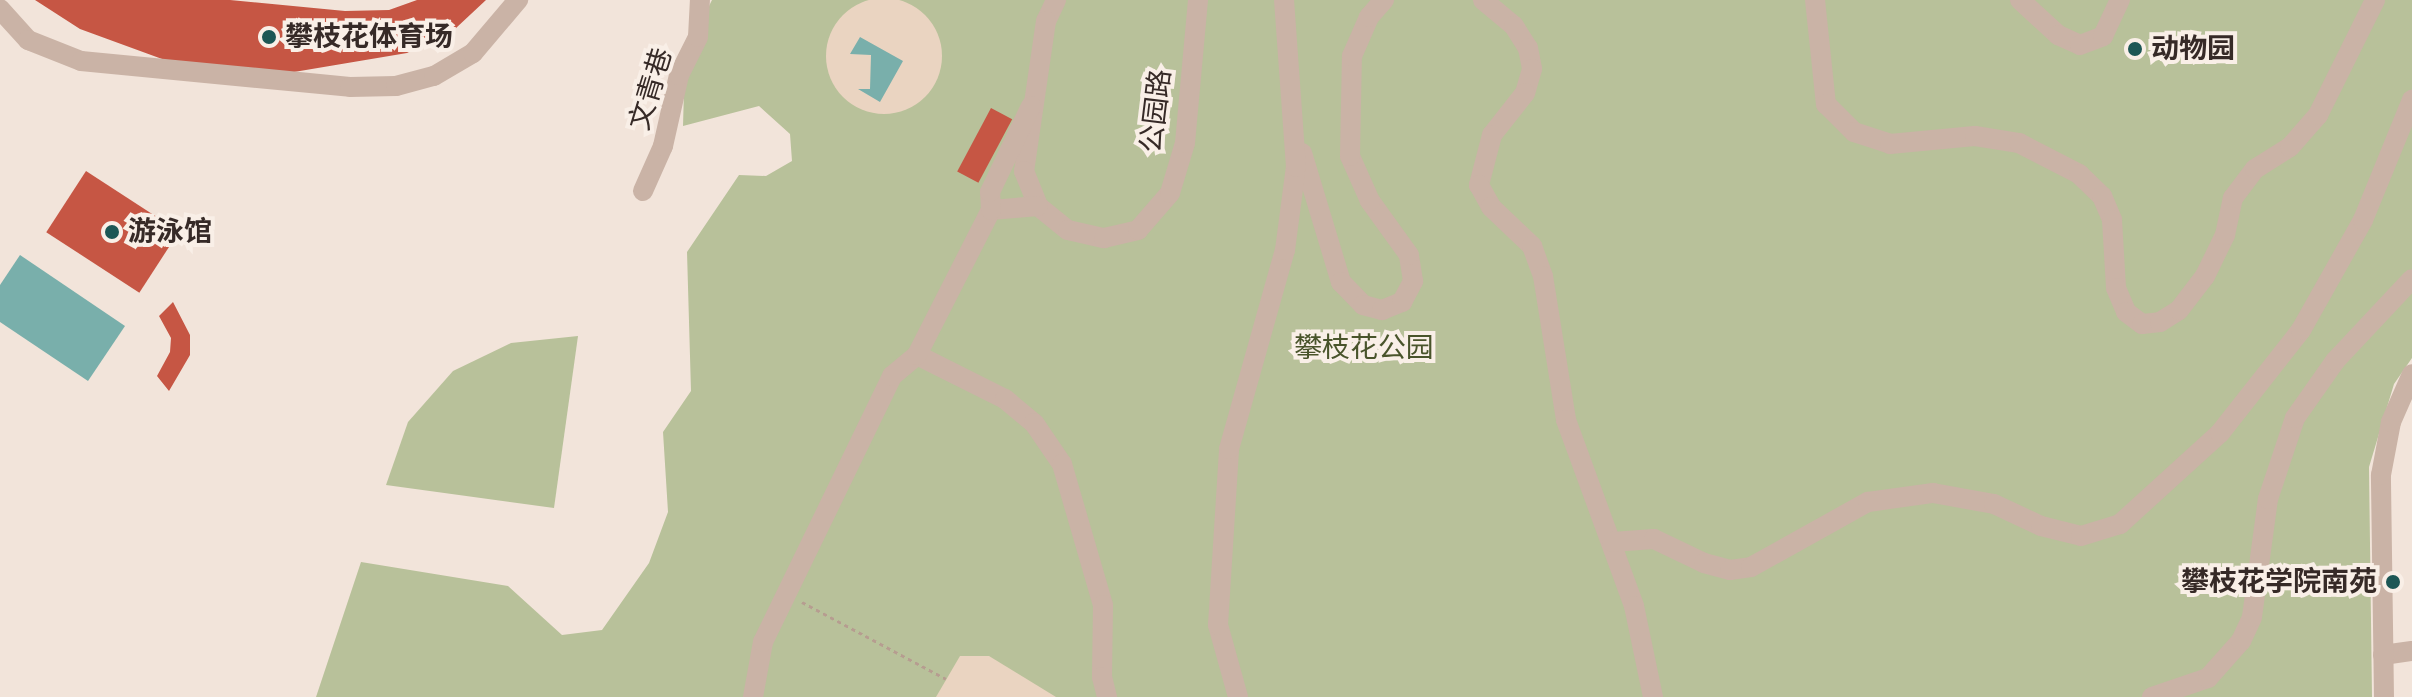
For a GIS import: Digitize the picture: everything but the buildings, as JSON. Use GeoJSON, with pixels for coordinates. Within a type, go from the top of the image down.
{"type":"FeatureCollection","features":[{"type":"Feature","properties":{"kind":"lane"},"geometry":{"type":"LineString","coordinates":[[0,9],[28,40],[81,61],[350,87],[396,86],[434,76],[473,53],[518,0]]}},
{"type":"Feature","properties":{"kind":"lane","name":"文青巷"},"geometry":{"type":"LineString","coordinates":[[643,191],[663,146],[679,75],[698,37],[700,0]]}},
{"type":"Feature","properties":{"kind":"lane"},"geometry":{"type":"LineString","coordinates":[[991,210],[1038,206],[1024,171],[1031,106],[1046,21],[1056,0]]}},
{"type":"Feature","properties":{"kind":"lane","name":"公园路"},"geometry":{"type":"LineString","coordinates":[[1038,206],[1068,230],[1104,238],[1138,230],[1170,193],[1185,143],[1198,0]]}},
{"type":"Feature","properties":{"kind":"lane"},"geometry":{"type":"LineString","coordinates":[[1238,697],[1218,625],[1229,449],[1285,250],[1296,167],[1284,0]]}},
{"type":"Feature","properties":{"kind":"lane"},"geometry":{"type":"LineString","coordinates":[[1290,106],[1325,243],[1341,282],[1363,305],[1382,310],[1402,302],[1413,281],[1409,255],[1370,201],[1350,156],[1352,56],[1369,17],[1384,0]]}},
{"type":"Feature","properties":{"kind":"lane"},"geometry":{"type":"LineString","coordinates":[[1483,0],[1514,26],[1528,48],[1532,69],[1525,93],[1492,135],[1479,185],[1491,207],[1532,246],[1543,276],[1566,420],[1634,606],[1653,697]]}},
{"type":"Feature","properties":{"kind":"lane"},"geometry":{"type":"LineString","coordinates":[[1815,0],[1826,104],[1854,132],[1890,144],[1975,136],[2019,143],[2079,174],[2102,196],[2112,220],[2116,288],[2126,312],[2142,324],[2160,322],[2179,310],[2205,276],[2225,235],[2233,198],[2255,169],[2290,147],[2318,115],[2375,0]]}},
{"type":"Feature","properties":{"kind":"lane"},"geometry":{"type":"LineString","coordinates":[[2020,0],[2058,35],[2080,45],[2103,36],[2120,0]]}},
{"type":"Feature","properties":{"kind":"lane"},"geometry":{"type":"LineString","coordinates":[[1612,542],[1654,539],[1704,563],[1730,570],[1751,567],[1868,502],[1933,493],[1994,504],[2041,526],[2081,536],[2120,524],[2220,433],[2301,330],[2363,220],[2412,100]]}},
{"type":"Feature","properties":{"kind":"lane"},"geometry":{"type":"LineString","coordinates":[[753,697],[763,642],[892,376],[917,355],[991,210],[990,192],[1031,106]]}},
{"type":"Feature","properties":{"kind":"lane"},"geometry":{"type":"LineString","coordinates":[[2152,697],[2208,678],[2241,641],[2252,617],[2268,499],[2295,418],[2335,361],[2412,279]]}},
{"type":"Feature","properties":{"kind":"lane"},"geometry":{"type":"LineString","coordinates":[[917,355],[1005,399],[1034,423],[1062,464],[1103,605],[1102,677],[1107,697]]}},
{"type":"Feature","properties":{"kind":"lane"},"geometry":{"type":"LineString","coordinates":[[2384,697],[2381,475],[2391,422],[2412,374]]}},
{"type":"Feature","properties":{"kind":"lane"},"geometry":{"type":"LineString","coordinates":[[2383,655],[2412,651]]}},
{"type":"Feature","properties":{"kind":"path"},"geometry":{"type":"LineString","coordinates":[[788,595],[946,679]]}},
{"type":"Feature","properties":{"kind":"green space","name":"攀枝花公园"},"geometry":{"type":"Polygon","coordinates":[[[712,0],[2412,0],[2412,358],[2394,384],[2369,467],[2372,697],[316,697],[361,562],[508,586],[562,635],[602,630],[649,563],[668,512],[663,432],[691,391],[687,252],[739,175],[766,176],[792,161],[790,134],[759,106],[683,126],[685,54],[712,0]]]}},
{"type":"Feature","properties":{"kind":"green space"},"geometry":{"type":"Polygon","coordinates":[[[578,336],[554,508],[386,485],[408,422],[453,371],[511,343],[578,336]]]}},
{"type":"Feature","properties":{"kind":"shaded area"},"geometry":{"type":"Polygon","coordinates":[[[884,-2],[906,2],[925,15],[938,34],[942,56],[938,78],[925,97],[906,110],[884,114],[862,110],[843,97],[830,78],[826,56],[830,34],[843,15],[862,2],[884,-2]]]}},
{"type":"Feature","properties":{"kind":"shaded area"},"geometry":{"type":"Polygon","coordinates":[[[960,656],[989,656],[1056,697],[936,697],[960,656]]]}},
{"type":"Feature","properties":{"kind":"water"},"geometry":{"type":"Polygon","coordinates":[[[860,37],[903,61],[880,102],[858,89],[870,89],[871,55],[850,54],[860,37]]]}},
{"type":"Feature","properties":{"kind":"water"},"geometry":{"type":"Polygon","coordinates":[[[20,255],[125,326],[88,381],[0,322],[0,285],[20,255]]]}},
{"type":"Feature","properties":{"kind":"place","name":"攀枝花体育场"},"geometry":{"type":"Point","coordinates":[269,37]}},
{"type":"Feature","properties":{"kind":"place","name":"动物园"},"geometry":{"type":"Point","coordinates":[2135,49]}},
{"type":"Feature","properties":{"kind":"place","name":"游泳馆"},"geometry":{"type":"Point","coordinates":[112,232]}},
{"type":"Feature","properties":{"kind":"place","name":"攀枝花学院南苑"},"geometry":{"type":"Point","coordinates":[2393,582]}}]}
